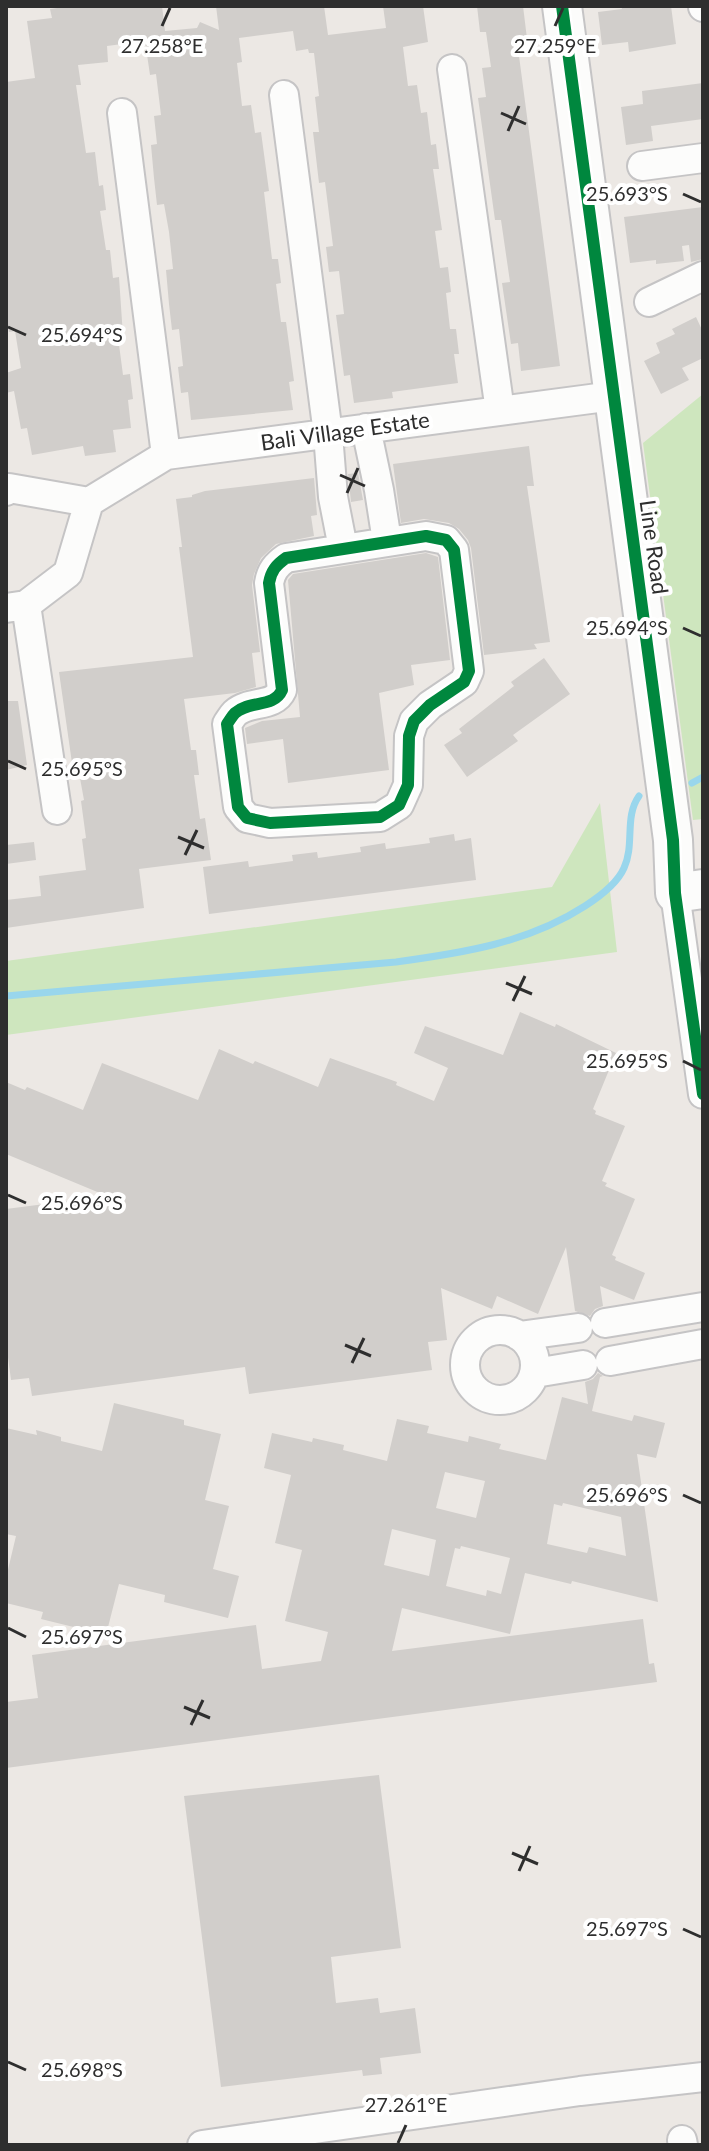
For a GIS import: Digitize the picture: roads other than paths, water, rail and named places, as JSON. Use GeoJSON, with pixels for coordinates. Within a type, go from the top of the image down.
{"type":"FeatureCollection","features":[{"type":"Feature","properties":{"kind":"street","name":"Line Road"},"geometry":{"type":"LineString","coordinates":[[562,6],[673,840],[689,891],[703,1094]]}},
{"type":"Feature","properties":{"kind":"street"},"geometry":{"type":"LineString","coordinates":[[452,69],[500,411]]}},
{"type":"Feature","properties":{"kind":"street"},"geometry":{"type":"LineString","coordinates":[[284,95],[328,434],[333,497],[343,548]]}},
{"type":"Feature","properties":{"kind":"street"},"geometry":{"type":"LineString","coordinates":[[122,113],[166,455]]}},
{"type":"Feature","properties":{"kind":"street"},"geometry":{"type":"LineString","coordinates":[[642,166],[703,158]]}},
{"type":"Feature","properties":{"kind":"street"},"geometry":{"type":"LineString","coordinates":[[649,302],[703,276]]}},
{"type":"Feature","properties":{"kind":"street","name":"Bali Village Estate"},"geometry":{"type":"LineString","coordinates":[[89,502],[166,455],[613,396]]}},
{"type":"Feature","properties":{"kind":"street"},"geometry":{"type":"LineString","coordinates":[[366,428],[387,541]]}},
{"type":"Feature","properties":{"kind":"street"},"geometry":{"type":"LineString","coordinates":[[7,481],[89,502],[68,573],[16,606],[57,810]]}},
{"type":"Feature","properties":{"kind":"street"},"geometry":{"type":"LineString","coordinates":[[437,536],[446,540],[454,550],[469,671],[464,682],[430,705],[414,721],[409,736],[408,785],[399,805],[380,817],[270,823],[247,818],[238,807],[227,724],[236,712],[272,701],[278,698],[282,690],[269,583],[271,573],[277,563],[286,558],[387,541],[437,536]]}},
{"type":"Feature","properties":{"kind":"street"},"geometry":{"type":"LineString","coordinates":[[519,1336],[703,1307]]}},
{"type":"Feature","properties":{"kind":"street"},"geometry":{"type":"LineString","coordinates":[[496,1330],[508,1331],[519,1336],[533,1354],[535,1373],[521,1394],[500,1400],[479,1393],[467,1377],[465,1363],[468,1351],[477,1338],[496,1330]]}},
{"type":"Feature","properties":{"kind":"street"},"geometry":{"type":"LineString","coordinates":[[535,1373],[703,1344]]}},
{"type":"Feature","properties":{"kind":"street"},"geometry":{"type":"LineString","coordinates":[[202,2145],[580,2091],[703,2077]]}},
{"type":"Feature","properties":{"kind":"street"},"geometry":{"type":"LineString","coordinates":[[580,2091],[602,2103],[703,2090]]}},
{"type":"Feature","properties":{"kind":"waterway"},"geometry":{"type":"LineString","coordinates":[[692,783],[703,777]]}},
{"type":"Feature","properties":{"kind":"waterway"},"geometry":{"type":"LineString","coordinates":[[6,996],[396,962],[445,955],[518,938],[585,906],[617,879],[627,859],[632,813],[639,796]]}}]}
